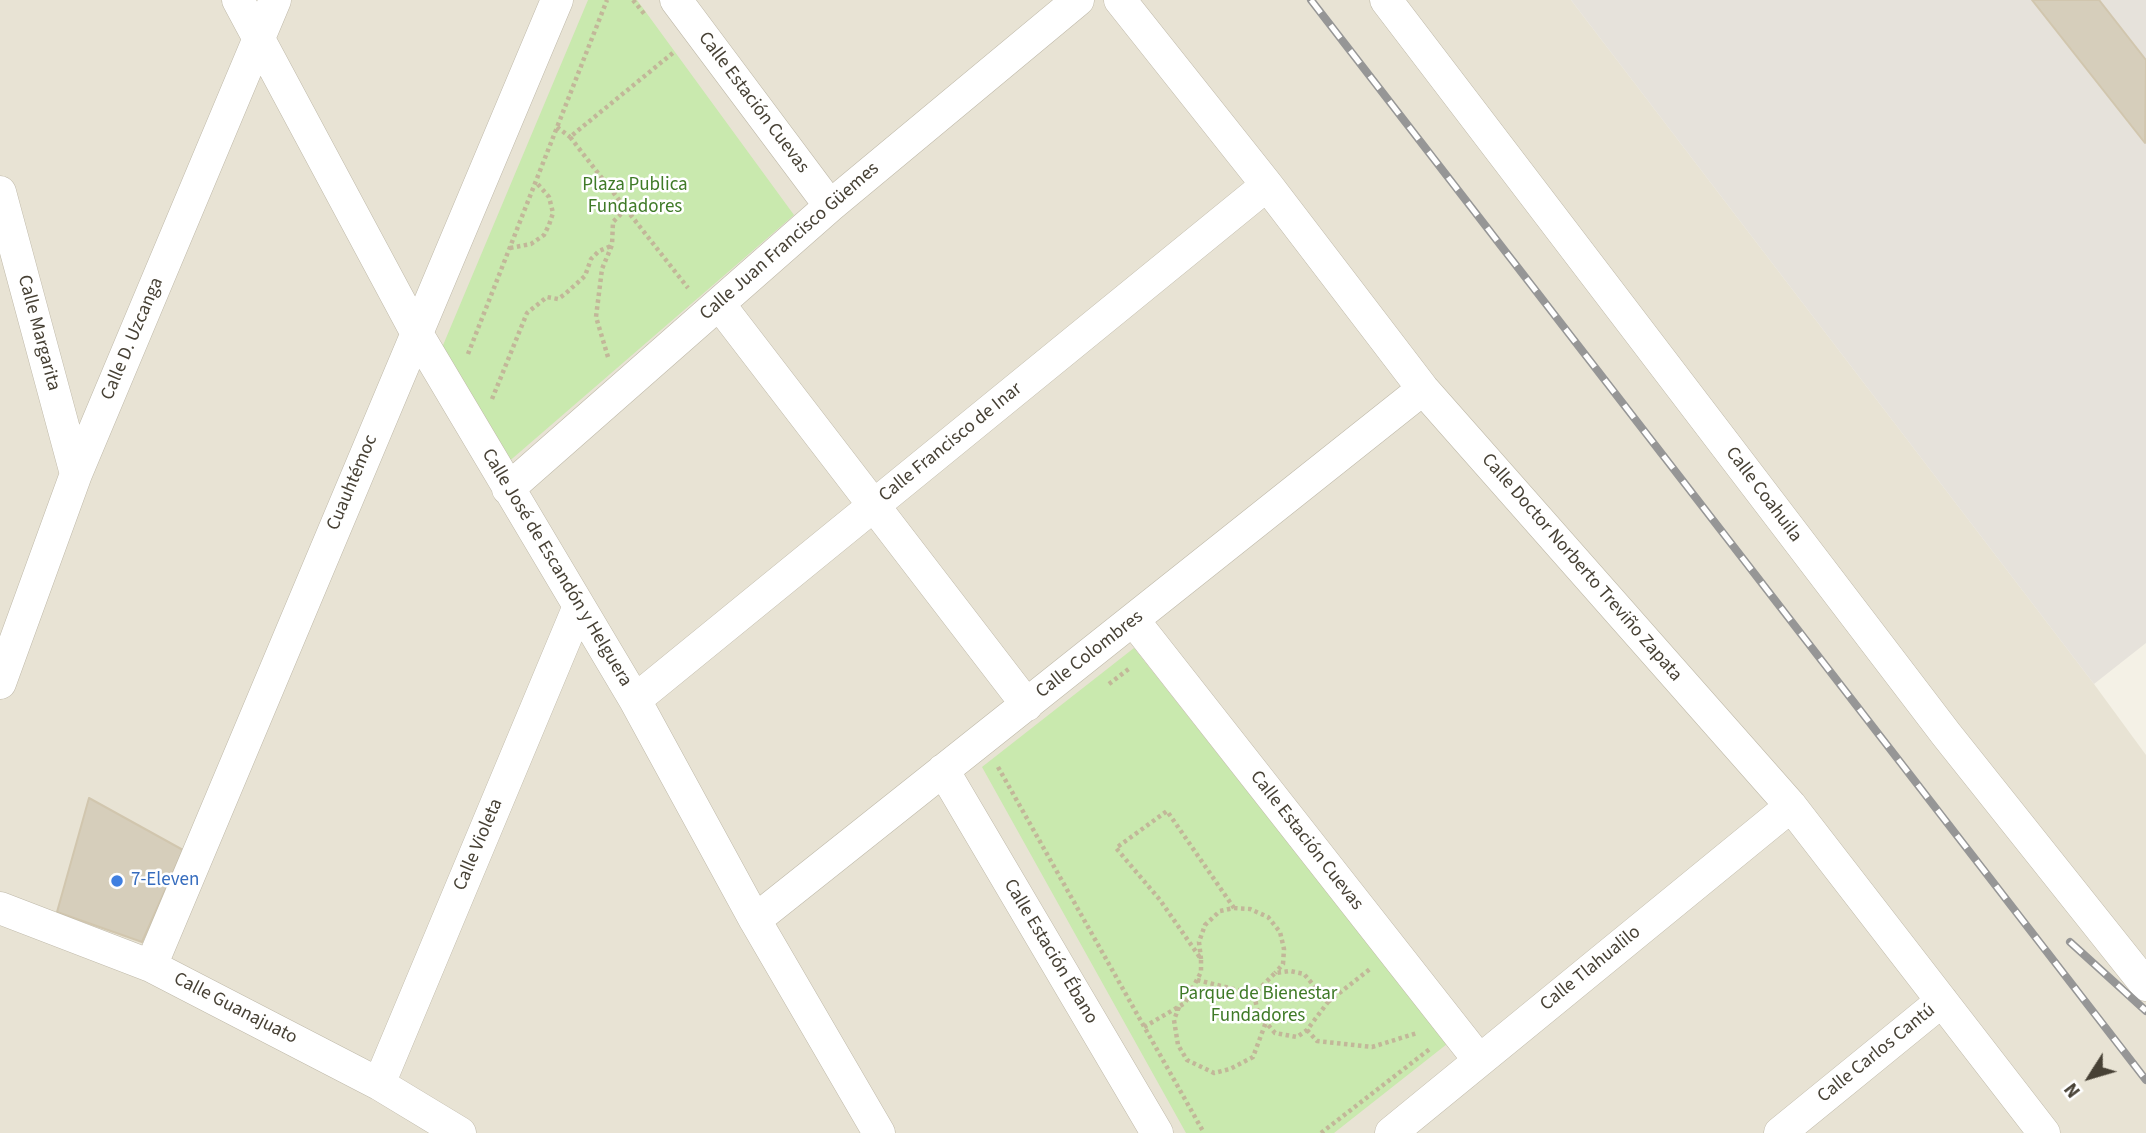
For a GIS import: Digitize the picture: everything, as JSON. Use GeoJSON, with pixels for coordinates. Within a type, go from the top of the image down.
{"type":"FeatureCollection","features":[{"type":"Feature","properties":{"kind":"street","name":"Calle José de Escandón y Helguera"},"geometry":{"type":"LineString","coordinates":[[238,0],[416,332],[635,700],[755,920],[879,1133]]}},
{"type":"Feature","properties":{"kind":"street","name":"Calle D. Uzcanga"},"geometry":{"type":"LineString","coordinates":[[0,682],[76,474],[275,0]]}},
{"type":"Feature","properties":{"kind":"street","name":"Cuauhtémoc"},"geometry":{"type":"LineString","coordinates":[[151,966],[557,0]]}},
{"type":"Feature","properties":{"kind":"street","name":"Calle Estación Cuevas"},"geometry":{"type":"LineString","coordinates":[[676,0],[830,206]]}},
{"type":"Feature","properties":{"kind":"street","name":"Calle Juan Francisco Güemes"},"geometry":{"type":"LineString","coordinates":[[508,489],[706,299],[830,206],[1077,0]]}},
{"type":"Feature","properties":{"kind":"street","name":"Calle Doctor Norberto Treviño Zapata"},"geometry":{"type":"LineString","coordinates":[[1120,0],[1267,185],[1423,389],[1791,806],[2044,1133]]}},
{"type":"Feature","properties":{"kind":"street","name":"Calle Coahuila"},"geometry":{"type":"LineString","coordinates":[[1386,0],[1946,734],[2146,985]]}},
{"type":"Feature","properties":{"kind":"street","name":"Calle Francisco de Inar"},"geometry":{"type":"LineString","coordinates":[[635,700],[1267,185]]}},
{"type":"Feature","properties":{"kind":"street","name":"Calle Margarita"},"geometry":{"type":"LineString","coordinates":[[0,192],[76,474]]}},
{"type":"Feature","properties":{"kind":"street"},"geometry":{"type":"LineString","coordinates":[[706,299],[873,506],[1027,705]]}},
{"type":"Feature","properties":{"kind":"street","name":"Calle Colombres"},"geometry":{"type":"LineString","coordinates":[[755,920],[1423,389]]}},
{"type":"Feature","properties":{"kind":"street","name":"Calle Violeta"},"geometry":{"type":"LineString","coordinates":[[379,1084],[579,607]]}},
{"type":"Feature","properties":{"kind":"street","name":"Calle Estación Cuevas"},"geometry":{"type":"LineString","coordinates":[[1134,621],[1479,1060]]}},
{"type":"Feature","properties":{"kind":"street","name":"Calle Estación Ébano"},"geometry":{"type":"LineString","coordinates":[[943,770],[1157,1133]]}},
{"type":"Feature","properties":{"kind":"street","name":"Calle Tlahualilo"},"geometry":{"type":"LineString","coordinates":[[1391,1133],[1791,806]]}},
{"type":"Feature","properties":{"kind":"street","name":"Calle Guanajuato"},"geometry":{"type":"LineString","coordinates":[[0,908],[151,966],[379,1084],[460,1133]]}},
{"type":"Feature","properties":{"kind":"street","name":"Calle Carlos Cantú"},"geometry":{"type":"LineString","coordinates":[[1780,1133],[1942,1001]]}},
{"type":"Feature","properties":{"kind":"path"},"geometry":{"type":"LineString","coordinates":[[466,359],[607,0]]}},
{"type":"Feature","properties":{"kind":"path"},"geometry":{"type":"LineString","coordinates":[[633,0],[650,21]]}},
{"type":"Feature","properties":{"kind":"path"},"geometry":{"type":"LineString","coordinates":[[570,137],[674,52],[666,42]]}},
{"type":"Feature","properties":{"kind":"path"},"geometry":{"type":"LineString","coordinates":[[557,127],[570,137],[626,209],[706,299]]}},
{"type":"Feature","properties":{"kind":"path"},"geometry":{"type":"LineString","coordinates":[[509,248],[531,244],[544,235],[549,225],[553,213],[550,197],[536,182]]}},
{"type":"Feature","properties":{"kind":"path"},"geometry":{"type":"LineString","coordinates":[[610,361],[596,317],[602,269],[612,245],[613,222],[626,209]]}},
{"type":"Feature","properties":{"kind":"path"},"geometry":{"type":"LineString","coordinates":[[489,407],[527,313],[547,297],[558,299],[565,294],[585,276],[592,259],[612,245]]}},
{"type":"Feature","properties":{"kind":"path"},"geometry":{"type":"LineString","coordinates":[[1105,687],[1138,662]]}},
{"type":"Feature","properties":{"kind":"path"},"geometry":{"type":"LineString","coordinates":[[1009,759],[998,767],[1203,1133]]}},
{"type":"Feature","properties":{"kind":"path"},"geometry":{"type":"LineString","coordinates":[[1201,959],[1160,900],[1116,848],[1167,811],[1234,908]]}},
{"type":"Feature","properties":{"kind":"path"},"geometry":{"type":"LineString","coordinates":[[1144,1027],[1185,1003],[1201,972],[1199,942],[1205,925],[1220,911],[1250,909],[1268,917],[1280,932],[1284,949],[1283,964],[1254,994]]}},
{"type":"Feature","properties":{"kind":"path"},"geometry":{"type":"LineString","coordinates":[[1254,994],[1258,1013],[1275,1033],[1297,1037],[1307,1030],[1328,1002],[1304,974],[1290,971],[1275,973]]}},
{"type":"Feature","properties":{"kind":"path"},"geometry":{"type":"LineString","coordinates":[[1198,981],[1254,994]]}},
{"type":"Feature","properties":{"kind":"path"},"geometry":{"type":"LineString","coordinates":[[1179,1006],[1174,1020],[1178,1045],[1187,1060],[1214,1073],[1230,1069],[1253,1057],[1266,1023]]}},
{"type":"Feature","properties":{"kind":"path"},"geometry":{"type":"LineString","coordinates":[[1307,1030],[1317,1041],[1372,1047],[1421,1031]]}},
{"type":"Feature","properties":{"kind":"path"},"geometry":{"type":"LineString","coordinates":[[1321,1133],[1431,1048]]}},
{"type":"Feature","properties":{"kind":"shaded area"},"geometry":{"type":"Polygon","coordinates":[[[0,0],[1571,0],[2146,755],[2146,1133],[0,1133],[0,0]]]}},
{"type":"Feature","properties":{"kind":"shaded area"},"geometry":{"type":"Polygon","coordinates":[[[1571,0],[2146,0],[2146,643],[2094,684],[1571,0]]]}},
{"type":"Feature","properties":{"kind":"green space","name":"Plaza Publica Fundadores"},"geometry":{"type":"Polygon","coordinates":[[[588,0],[637,0],[794,215],[506,464],[441,350],[588,0]]]}},
{"type":"Feature","properties":{"kind":"green space","name":"Parque de Bienestar Fundadores"},"geometry":{"type":"Polygon","coordinates":[[[1134,648],[1447,1044],[1334,1133],[1186,1133],[982,767],[1134,648]]]}},
{"type":"Feature","properties":{"kind":"building"},"geometry":{"type":"Polygon","coordinates":[[[2032,0],[2099,0],[2146,60],[2145,143],[2032,0]]]}},
{"type":"Feature","properties":{"kind":"building","name":"7-Eleven"},"geometry":{"type":"Polygon","coordinates":[[[89,798],[183,850],[142,942],[57,912],[89,798]]]}},
{"type":"Feature","properties":{"kind":"railway"},"geometry":{"type":"LineString","coordinates":[[1311,0],[2146,1080]]}},
{"type":"Feature","properties":{"kind":"railway"},"geometry":{"type":"LineString","coordinates":[[2070,942],[2146,1011]]}},
{"type":"Feature","properties":{"kind":"place","name":"7-Eleven"},"geometry":{"type":"Point","coordinates":[117,881]}}]}
